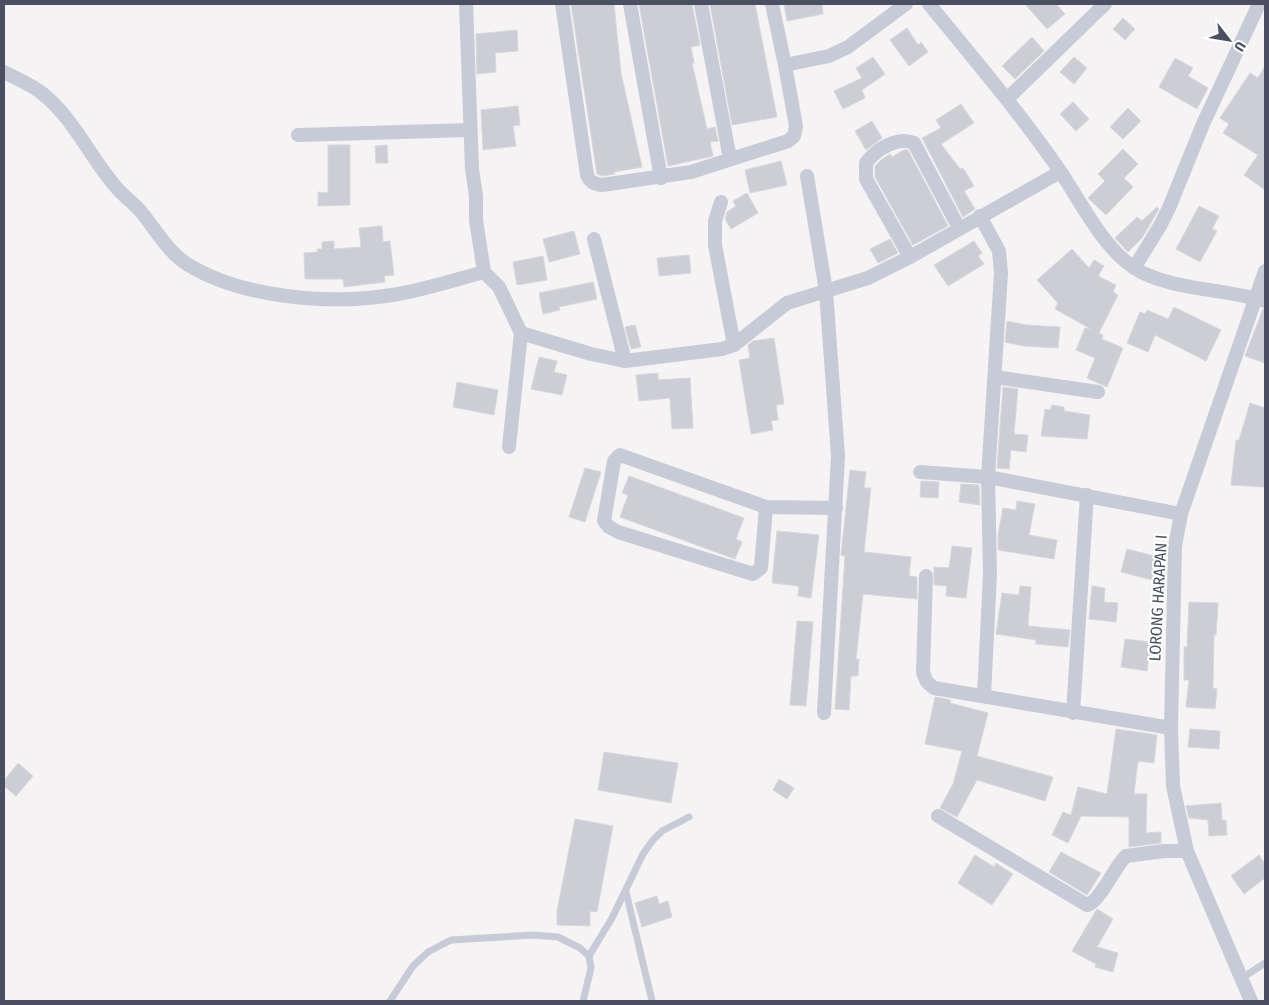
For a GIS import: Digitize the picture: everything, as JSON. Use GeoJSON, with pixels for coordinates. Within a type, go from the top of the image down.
{"type":"FeatureCollection","features":[{"type":"Feature","properties":{"kind":"street"},"geometry":{"type":"LineString","coordinates":[[466,4],[472,168],[476,196],[476,220],[484,272],[499,287],[520,332],[509,447]]}},
{"type":"Feature","properties":{"kind":"street"},"geometry":{"type":"LineString","coordinates":[[562,4],[589,181],[602,185],[661,178],[709,168],[730,159],[788,141],[794,136],[796,126],[772,4]]}},
{"type":"Feature","properties":{"kind":"street"},"geometry":{"type":"LineString","coordinates":[[630,4],[661,178]]}},
{"type":"Feature","properties":{"kind":"street"},"geometry":{"type":"LineString","coordinates":[[701,4],[730,159]]}},
{"type":"Feature","properties":{"kind":"street"},"geometry":{"type":"LineString","coordinates":[[785,65],[830,56],[848,47],[906,4]]}},
{"type":"Feature","properties":{"kind":"street"},"geometry":{"type":"LineString","coordinates":[[929,4],[1007,98],[1097,228],[1134,268],[1171,282],[1261,299]]}},
{"type":"Feature","properties":{"kind":"street"},"geometry":{"type":"LineString","coordinates":[[1007,98],[1105,4]]}},
{"type":"Feature","properties":{"kind":"street"},"geometry":{"type":"LineString","coordinates":[[1134,268],[1166,214],[1203,124],[1259,4]]}},
{"type":"Feature","properties":{"kind":"street"},"geometry":{"type":"LineString","coordinates":[[4,72],[44,95],[90,148],[115,186],[141,212],[163,240],[186,263],[213,277],[258,291],[294,296],[363,299],[393,295],[484,272]]}},
{"type":"Feature","properties":{"kind":"street"},"geometry":{"type":"LineString","coordinates":[[298,135],[470,130]]}},
{"type":"Feature","properties":{"kind":"street"},"geometry":{"type":"LineString","coordinates":[[910,257],[866,179],[866,162],[871,156],[897,141],[906,140],[914,143],[958,228]]}},
{"type":"Feature","properties":{"kind":"street"},"geometry":{"type":"LineString","coordinates":[[520,332],[591,354],[625,361],[722,350],[734,345],[787,303],[868,278],[910,257],[958,228],[1060,172]]}},
{"type":"Feature","properties":{"kind":"street"},"geometry":{"type":"LineString","coordinates":[[807,176],[826,290],[838,456],[824,713]]}},
{"type":"Feature","properties":{"kind":"street"},"geometry":{"type":"LineString","coordinates":[[721,202],[715,221],[715,245],[734,345]]}},
{"type":"Feature","properties":{"kind":"street"},"geometry":{"type":"LineString","coordinates":[[980,216],[994,241],[1001,261],[988,478],[990,574],[984,696]]}},
{"type":"Feature","properties":{"kind":"street"},"geometry":{"type":"LineString","coordinates":[[594,239],[625,361]]}},
{"type":"Feature","properties":{"kind":"street","name":"LORONG HARAPAN I"},"geometry":{"type":"LineString","coordinates":[[1251,1001],[1187,852],[1173,786],[1171,728],[1175,546],[1181,514],[1261,299],[1265,272]]}},
{"type":"Feature","properties":{"kind":"street"},"geometry":{"type":"LineString","coordinates":[[995,377],[1098,392]]}},
{"type":"Feature","properties":{"kind":"street"},"geometry":{"type":"LineString","coordinates":[[766,507],[761,568],[754,574],[618,532],[609,527],[604,521],[614,461],[620,455],[766,507],[836,508]]}},
{"type":"Feature","properties":{"kind":"street"},"geometry":{"type":"LineString","coordinates":[[920,472],[988,478],[1181,514]]}},
{"type":"Feature","properties":{"kind":"street"},"geometry":{"type":"LineString","coordinates":[[1073,713],[1087,496]]}},
{"type":"Feature","properties":{"kind":"street"},"geometry":{"type":"LineString","coordinates":[[926,576],[923,673],[927,682],[940,690],[1171,728]]}},
{"type":"Feature","properties":{"kind":"street"},"geometry":{"type":"LineString","coordinates":[[938,816],[1087,905],[1094,902],[1116,866],[1126,856],[1164,851],[1187,852]]}},
{"type":"Feature","properties":{"kind":"lane"},"geometry":{"type":"LineString","coordinates":[[583,1001],[591,968],[589,956],[626,892],[644,854],[653,840],[662,831],[689,816]]}},
{"type":"Feature","properties":{"kind":"lane"},"geometry":{"type":"LineString","coordinates":[[626,892],[652,1001]]}},
{"type":"Feature","properties":{"kind":"lane"},"geometry":{"type":"LineString","coordinates":[[390,1001],[413,966],[428,952],[451,940],[533,935],[550,936],[568,941],[589,956]]}},
{"type":"Feature","properties":{"kind":"lane"},"geometry":{"type":"LineString","coordinates":[[1242,978],[1265,963]]}},
{"type":"Feature","properties":{"kind":"building"},"geometry":{"type":"Polygon","coordinates":[[[571,4],[614,4],[621,73],[642,167],[614,172],[615,174],[602,176],[597,174],[571,4]]]}},
{"type":"Feature","properties":{"kind":"building"},"geometry":{"type":"Polygon","coordinates":[[[639,4],[692,4],[700,45],[691,47],[694,63],[692,63],[707,129],[715,127],[718,141],[710,142],[713,156],[668,166],[639,4]]]}},
{"type":"Feature","properties":{"kind":"building"},"geometry":{"type":"Polygon","coordinates":[[[710,4],[755,4],[777,117],[732,125],[710,4]]]}},
{"type":"Feature","properties":{"kind":"building"},"geometry":{"type":"Polygon","coordinates":[[[784,4],[822,4],[823,14],[787,21],[784,4]]]}},
{"type":"Feature","properties":{"kind":"building"},"geometry":{"type":"Polygon","coordinates":[[[1025,4],[1056,4],[1065,14],[1047,29],[1025,4]]]}},
{"type":"Feature","properties":{"kind":"building"},"geometry":{"type":"Polygon","coordinates":[[[1123,18],[1135,29],[1125,40],[1113,29],[1123,18]]]}},
{"type":"Feature","properties":{"kind":"building"},"geometry":{"type":"Polygon","coordinates":[[[907,28],[918,45],[921,42],[928,52],[909,66],[890,40],[907,28]]]}},
{"type":"Feature","properties":{"kind":"building"},"geometry":{"type":"Polygon","coordinates":[[[517,30],[518,51],[495,53],[496,72],[477,74],[476,34],[517,30]]]}},
{"type":"Feature","properties":{"kind":"building"},"geometry":{"type":"Polygon","coordinates":[[[1032,37],[1044,51],[1015,79],[1002,66],[1032,37]]]}},
{"type":"Feature","properties":{"kind":"building"},"geometry":{"type":"Polygon","coordinates":[[[873,57],[885,74],[862,90],[865,98],[843,109],[834,91],[862,78],[856,68],[873,57]]]}},
{"type":"Feature","properties":{"kind":"building"},"geometry":{"type":"Polygon","coordinates":[[[1074,57],[1087,68],[1074,84],[1060,72],[1074,57]]]}},
{"type":"Feature","properties":{"kind":"building"},"geometry":{"type":"Polygon","coordinates":[[[1175,58],[1193,68],[1188,76],[1208,88],[1197,109],[1159,87],[1175,58]]]}},
{"type":"Feature","properties":{"kind":"building"},"geometry":{"type":"Polygon","coordinates":[[[1265,66],[1265,190],[1244,175],[1258,155],[1223,133],[1229,124],[1220,118],[1250,73],[1258,78],[1265,66]]]}},
{"type":"Feature","properties":{"kind":"building"},"geometry":{"type":"Polygon","coordinates":[[[1073,102],[1089,119],[1076,131],[1060,114],[1073,102]]]}},
{"type":"Feature","properties":{"kind":"building"},"geometry":{"type":"Polygon","coordinates":[[[961,104],[974,123],[941,144],[960,169],[963,168],[974,186],[964,191],[975,209],[963,217],[922,138],[941,128],[936,120],[961,104]]]}},
{"type":"Feature","properties":{"kind":"building"},"geometry":{"type":"Polygon","coordinates":[[[518,106],[520,125],[513,126],[516,146],[483,150],[481,110],[518,106]]]}},
{"type":"Feature","properties":{"kind":"building"},"geometry":{"type":"Polygon","coordinates":[[[1128,108],[1141,121],[1123,139],[1110,127],[1128,108]]]}},
{"type":"Feature","properties":{"kind":"building"},"geometry":{"type":"Polygon","coordinates":[[[872,121],[882,138],[866,150],[855,131],[872,121]]]}},
{"type":"Feature","properties":{"kind":"building"},"geometry":{"type":"Polygon","coordinates":[[[328,145],[350,145],[350,205],[318,206],[318,192],[328,193],[328,145]]]}},
{"type":"Feature","properties":{"kind":"building"},"geometry":{"type":"Polygon","coordinates":[[[387,145],[388,163],[376,163],[375,146],[387,145]]]}},
{"type":"Feature","properties":{"kind":"building"},"geometry":{"type":"Polygon","coordinates":[[[1123,149],[1138,164],[1124,178],[1133,187],[1106,215],[1088,198],[1105,181],[1098,174],[1123,149]]]}},
{"type":"Feature","properties":{"kind":"building"},"geometry":{"type":"Polygon","coordinates":[[[904,150],[908,150],[948,226],[913,245],[875,177],[875,166],[881,160],[890,154],[892,157],[904,150]]]}},
{"type":"Feature","properties":{"kind":"building"},"geometry":{"type":"Polygon","coordinates":[[[781,161],[787,185],[750,193],[745,170],[781,161]]]}},
{"type":"Feature","properties":{"kind":"building"},"geometry":{"type":"Polygon","coordinates":[[[747,193],[758,213],[731,229],[725,219],[727,212],[736,206],[733,201],[747,193]]]}},
{"type":"Feature","properties":{"kind":"building"},"geometry":{"type":"Polygon","coordinates":[[[1199,206],[1219,216],[1212,229],[1217,231],[1200,262],[1176,249],[1199,206]]]}},
{"type":"Feature","properties":{"kind":"building"},"geometry":{"type":"Polygon","coordinates":[[[1157,207],[1159,209],[1142,238],[1128,252],[1115,238],[1137,217],[1142,221],[1157,207]]]}},
{"type":"Feature","properties":{"kind":"building"},"geometry":{"type":"Polygon","coordinates":[[[382,226],[383,242],[390,241],[394,275],[384,276],[385,282],[344,287],[343,279],[305,279],[304,253],[318,252],[317,249],[322,249],[322,242],[334,241],[334,249],[361,247],[359,228],[382,226]]]}},
{"type":"Feature","properties":{"kind":"building"},"geometry":{"type":"Polygon","coordinates":[[[574,231],[580,254],[549,262],[543,239],[574,231]]]}},
{"type":"Feature","properties":{"kind":"building"},"geometry":{"type":"Polygon","coordinates":[[[890,239],[898,253],[878,263],[870,249],[890,239]]]}},
{"type":"Feature","properties":{"kind":"building"},"geometry":{"type":"Polygon","coordinates":[[[974,241],[982,253],[978,256],[984,264],[948,286],[934,265],[974,241]]]}},
{"type":"Feature","properties":{"kind":"building"},"geometry":{"type":"Polygon","coordinates":[[[1072,249],[1089,268],[1094,260],[1104,266],[1098,276],[1116,285],[1113,292],[1118,295],[1099,333],[1103,335],[1102,339],[1123,348],[1107,387],[1087,378],[1095,358],[1076,350],[1085,328],[1091,329],[1055,309],[1058,303],[1037,280],[1072,249]]]}},
{"type":"Feature","properties":{"kind":"building"},"geometry":{"type":"Polygon","coordinates":[[[689,255],[691,273],[659,276],[657,258],[689,255]]]}},
{"type":"Feature","properties":{"kind":"building"},"geometry":{"type":"Polygon","coordinates":[[[543,256],[547,280],[517,285],[513,262],[543,256]]]}},
{"type":"Feature","properties":{"kind":"building"},"geometry":{"type":"Polygon","coordinates":[[[593,282],[597,299],[559,307],[560,310],[543,314],[539,293],[593,282]]]}},
{"type":"Feature","properties":{"kind":"building"},"geometry":{"type":"Polygon","coordinates":[[[1174,307],[1221,330],[1206,361],[1155,335],[1148,352],[1127,343],[1140,312],[1145,314],[1147,310],[1168,319],[1174,307]]]}},
{"type":"Feature","properties":{"kind":"building"},"geometry":{"type":"Polygon","coordinates":[[[1263,309],[1265,310],[1265,363],[1245,356],[1263,309]]]}},
{"type":"Feature","properties":{"kind":"building"},"geometry":{"type":"Polygon","coordinates":[[[1007,321],[1026,325],[1060,327],[1058,348],[1024,346],[1005,342],[1007,321]]]}},
{"type":"Feature","properties":{"kind":"building"},"geometry":{"type":"Polygon","coordinates":[[[635,325],[641,347],[631,349],[625,327],[635,325]]]}},
{"type":"Feature","properties":{"kind":"building"},"geometry":{"type":"Polygon","coordinates":[[[774,338],[784,404],[776,405],[778,420],[771,421],[773,430],[751,434],[739,360],[750,358],[748,345],[753,341],[774,338]]]}},
{"type":"Feature","properties":{"kind":"building"},"geometry":{"type":"Polygon","coordinates":[[[539,357],[557,361],[554,372],[567,375],[562,395],[531,389],[539,357]]]}},
{"type":"Feature","properties":{"kind":"building"},"geometry":{"type":"Polygon","coordinates":[[[658,373],[658,380],[690,378],[693,428],[672,429],[670,398],[639,401],[636,375],[658,373]]]}},
{"type":"Feature","properties":{"kind":"building"},"geometry":{"type":"Polygon","coordinates":[[[457,382],[498,390],[494,415],[453,407],[457,382]]]}},
{"type":"Feature","properties":{"kind":"building"},"geometry":{"type":"Polygon","coordinates":[[[1003,387],[1018,389],[1014,434],[1028,435],[1026,452],[1011,450],[1009,469],[997,468],[1003,387]]]}},
{"type":"Feature","properties":{"kind":"building"},"geometry":{"type":"Polygon","coordinates":[[[1250,403],[1265,408],[1265,487],[1231,485],[1236,440],[1239,440],[1250,403]]]}},
{"type":"Feature","properties":{"kind":"building"},"geometry":{"type":"Polygon","coordinates":[[[1052,405],[1064,407],[1064,411],[1090,415],[1087,439],[1041,436],[1045,409],[1050,410],[1052,405]]]}},
{"type":"Feature","properties":{"kind":"building"},"geometry":{"type":"Polygon","coordinates":[[[585,468],[601,472],[585,522],[569,517],[585,468]]]}},
{"type":"Feature","properties":{"kind":"building"},"geometry":{"type":"Polygon","coordinates":[[[850,470],[866,472],[864,488],[871,488],[864,552],[911,557],[909,576],[917,577],[917,599],[863,594],[856,659],[859,659],[858,676],[851,676],[849,710],[835,709],[845,556],[841,555],[850,470]]]}},
{"type":"Feature","properties":{"kind":"building"},"geometry":{"type":"Polygon","coordinates":[[[629,476],[744,518],[736,539],[742,542],[735,559],[620,517],[628,495],[622,493],[629,476]]]}},
{"type":"Feature","properties":{"kind":"building"},"geometry":{"type":"Polygon","coordinates":[[[921,481],[939,482],[938,498],[920,497],[921,481]]]}},
{"type":"Feature","properties":{"kind":"building"},"geometry":{"type":"Polygon","coordinates":[[[961,484],[979,485],[980,505],[959,502],[961,484]]]}},
{"type":"Feature","properties":{"kind":"building"},"geometry":{"type":"Polygon","coordinates":[[[1017,501],[1035,504],[1029,535],[1057,540],[1054,559],[998,550],[998,535],[1003,508],[1016,510],[1017,501]]]}},
{"type":"Feature","properties":{"kind":"building"},"geometry":{"type":"Polygon","coordinates":[[[777,531],[819,535],[811,598],[798,596],[799,586],[772,583],[777,531]]]}},
{"type":"Feature","properties":{"kind":"building"},"geometry":{"type":"Polygon","coordinates":[[[952,546],[972,548],[966,598],[946,596],[947,586],[934,585],[934,567],[949,568],[952,546]]]}},
{"type":"Feature","properties":{"kind":"building"},"geometry":{"type":"Polygon","coordinates":[[[1127,549],[1158,557],[1152,580],[1121,572],[1127,549]]]}},
{"type":"Feature","properties":{"kind":"building"},"geometry":{"type":"Polygon","coordinates":[[[1020,586],[1031,587],[1028,626],[1070,630],[1068,647],[1036,644],[1036,640],[996,634],[1002,593],[1019,595],[1020,586]]]}},
{"type":"Feature","properties":{"kind":"building"},"geometry":{"type":"Polygon","coordinates":[[[1092,586],[1105,588],[1104,602],[1118,603],[1116,622],[1089,619],[1092,586]]]}},
{"type":"Feature","properties":{"kind":"building"},"geometry":{"type":"Polygon","coordinates":[[[1189,602],[1218,603],[1216,635],[1214,635],[1213,688],[1217,689],[1215,709],[1186,707],[1189,680],[1184,680],[1184,647],[1187,647],[1189,602]]]}},
{"type":"Feature","properties":{"kind":"building"},"geometry":{"type":"Polygon","coordinates":[[[797,621],[813,622],[806,706],[790,705],[797,621]]]}},
{"type":"Feature","properties":{"kind":"building"},"geometry":{"type":"Polygon","coordinates":[[[1125,639],[1151,642],[1147,671],[1121,667],[1125,639]]]}},
{"type":"Feature","properties":{"kind":"building"},"geometry":{"type":"Polygon","coordinates":[[[935,697],[951,700],[950,703],[988,713],[977,756],[1053,777],[1045,801],[977,780],[957,817],[940,808],[953,784],[962,751],[925,744],[935,697]]]}},
{"type":"Feature","properties":{"kind":"building"},"geometry":{"type":"Polygon","coordinates":[[[1116,729],[1157,735],[1154,763],[1138,761],[1134,794],[1147,794],[1146,833],[1161,832],[1161,843],[1129,847],[1129,817],[1081,816],[1068,843],[1052,835],[1063,812],[1071,815],[1078,787],[1107,794],[1116,729]]]}},
{"type":"Feature","properties":{"kind":"building"},"geometry":{"type":"Polygon","coordinates":[[[1190,729],[1220,731],[1219,749],[1188,747],[1190,729]]]}},
{"type":"Feature","properties":{"kind":"building"},"geometry":{"type":"Polygon","coordinates":[[[604,752],[678,763],[671,803],[598,790],[604,752]]]}},
{"type":"Feature","properties":{"kind":"building"},"geometry":{"type":"Polygon","coordinates":[[[18,763],[33,776],[16,796],[4,786],[4,781],[18,763]]]}},
{"type":"Feature","properties":{"kind":"building"},"geometry":{"type":"Polygon","coordinates":[[[779,779],[794,788],[787,799],[773,790],[779,779]]]}},
{"type":"Feature","properties":{"kind":"building"},"geometry":{"type":"Polygon","coordinates":[[[1221,803],[1222,820],[1226,820],[1227,835],[1209,836],[1208,820],[1189,818],[1186,806],[1221,803]]]}},
{"type":"Feature","properties":{"kind":"building"},"geometry":{"type":"Polygon","coordinates":[[[575,819],[613,826],[597,912],[590,911],[590,926],[557,925],[557,911],[575,819]]]}},
{"type":"Feature","properties":{"kind":"building"},"geometry":{"type":"Polygon","coordinates":[[[1061,852],[1101,873],[1087,895],[1049,872],[1061,852]]]}},
{"type":"Feature","properties":{"kind":"building"},"geometry":{"type":"Polygon","coordinates":[[[975,855],[994,867],[996,863],[1013,874],[992,905],[958,883],[975,855]]]}},
{"type":"Feature","properties":{"kind":"building"},"geometry":{"type":"Polygon","coordinates":[[[1259,855],[1265,864],[1265,878],[1244,894],[1231,876],[1259,855]]]}},
{"type":"Feature","properties":{"kind":"building"},"geometry":{"type":"Polygon","coordinates":[[[657,896],[659,904],[668,901],[672,917],[642,927],[635,903],[657,896]]]}},
{"type":"Feature","properties":{"kind":"building"},"geometry":{"type":"Polygon","coordinates":[[[1097,909],[1113,919],[1097,947],[1118,953],[1113,972],[1095,967],[1096,964],[1072,951],[1097,909]]]}}]}
